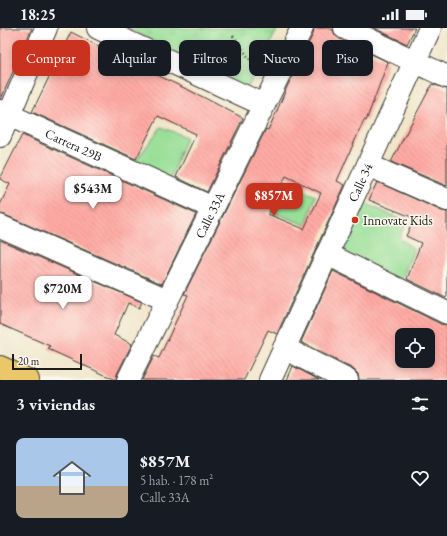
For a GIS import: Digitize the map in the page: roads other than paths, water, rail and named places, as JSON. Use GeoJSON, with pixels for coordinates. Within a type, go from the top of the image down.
{"type":"FeatureCollection","features":[{"type":"Feature","properties":{"kind":"main road"},"geometry":{"type":"LineString","coordinates":[[0,367],[28,380]]}},
{"type":"Feature","properties":{"kind":"street"},"geometry":{"type":"LineString","coordinates":[[0,136],[4,113],[46,28]]}},
{"type":"Feature","properties":{"kind":"street"},"geometry":{"type":"LineString","coordinates":[[98,28],[268,97]]}},
{"type":"Feature","properties":{"kind":"street","name":"Calle 33A"},"geometry":{"type":"LineString","coordinates":[[128,380],[302,28]]}},
{"type":"Feature","properties":{"kind":"street"},"geometry":{"type":"LineString","coordinates":[[345,28],[447,76]]}},
{"type":"Feature","properties":{"kind":"street","name":"Calle 34"},"geometry":{"type":"LineString","coordinates":[[270,380],[430,28]]}},
{"type":"Feature","properties":{"kind":"street","name":"Carrera 29B"},"geometry":{"type":"LineString","coordinates":[[4,113],[213,208]]}},
{"type":"Feature","properties":{"kind":"street"},"geometry":{"type":"LineString","coordinates":[[368,165],[447,200]]}},
{"type":"Feature","properties":{"kind":"street"},"geometry":{"type":"LineString","coordinates":[[0,226],[167,300]]}},
{"type":"Feature","properties":{"kind":"street"},"geometry":{"type":"LineString","coordinates":[[327,254],[447,313]]}},
{"type":"Feature","properties":{"kind":"street"},"geometry":{"type":"LineString","coordinates":[[284,348],[347,380]]}},
{"type":"Feature","properties":{"kind":"place","name":"Innovate Kids"},"geometry":{"type":"Point","coordinates":[355,220]}}]}
